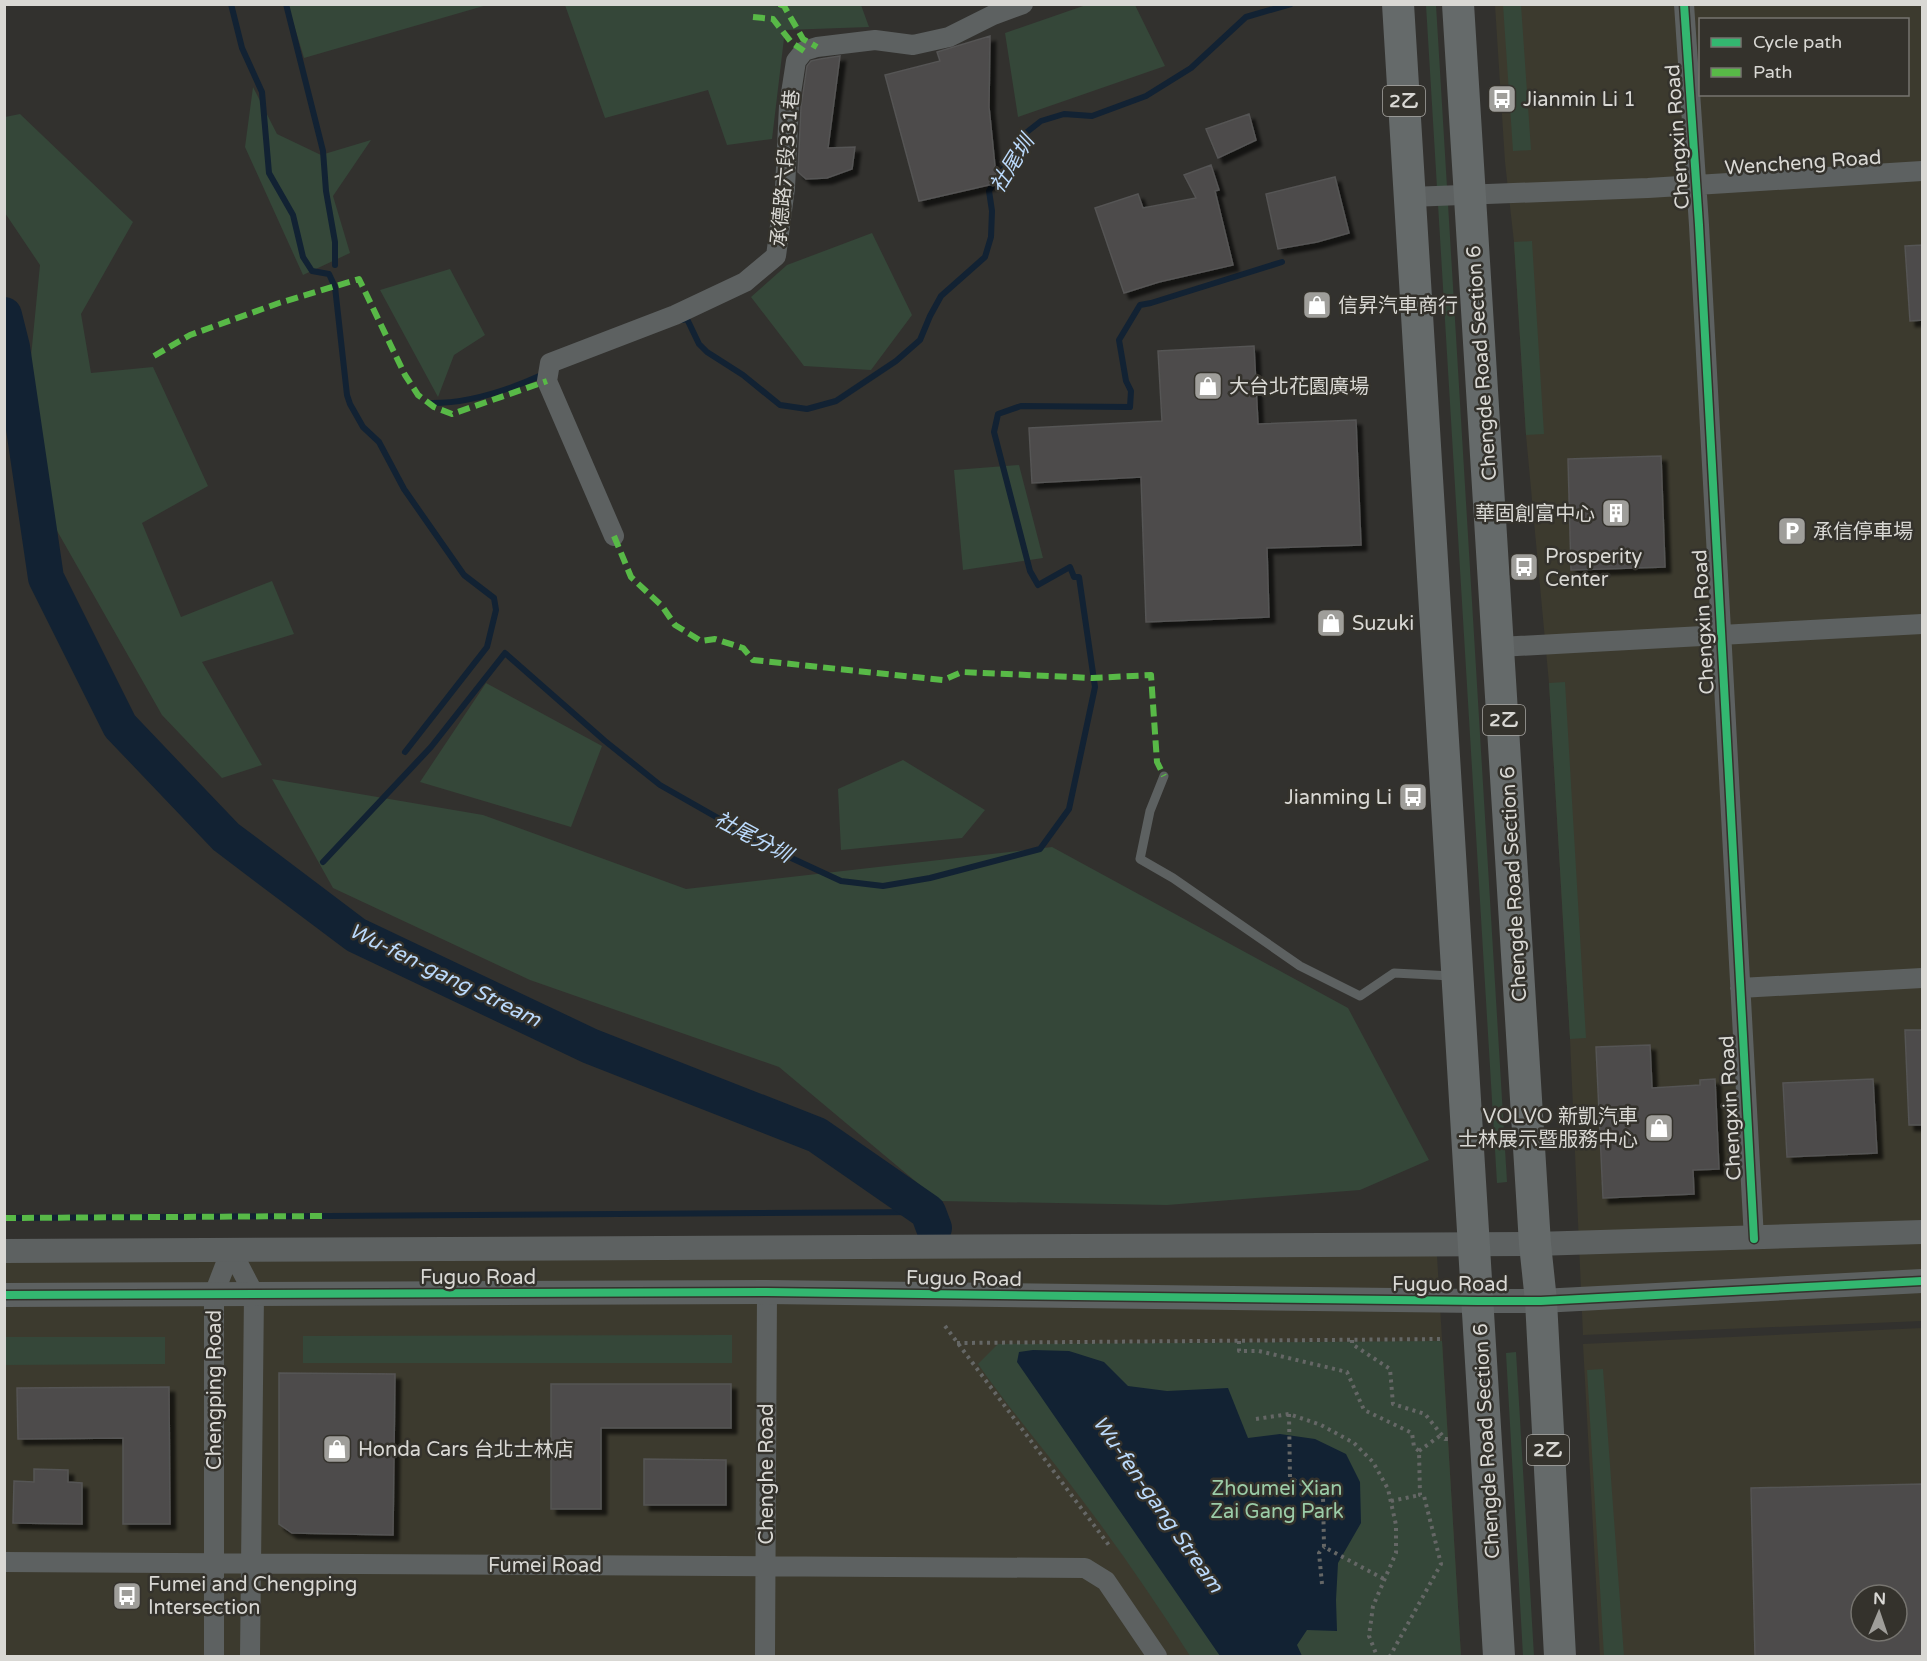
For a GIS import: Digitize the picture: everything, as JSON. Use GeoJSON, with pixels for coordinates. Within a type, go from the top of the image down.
{"type":"FeatureCollection","features":[{"type":"Feature","properties":{"kind":"main road","name":"Chengde Road Section 6"},"geometry":{"type":"LineString","coordinates":[[1398,4],[1499,1656]]}},
{"type":"Feature","properties":{"kind":"main road","name":"Chengde Road Section 6"},"geometry":{"type":"LineString","coordinates":[[1458,4],[1535,1244],[1541,1301],[1560,1656]]}},
{"type":"Feature","properties":{"kind":"street","name":"承德路六段331巷"},"geometry":{"type":"LineString","coordinates":[[614,536],[547,381],[550,363],[675,315],[745,282],[776,256],[785,188],[789,106],[796,61],[804,51],[817,47],[875,40],[913,45],[949,38],[993,15],[1023,4]]}},
{"type":"Feature","properties":{"kind":"street","name":"Chengxin Road"},"geometry":{"type":"LineString","coordinates":[[1684,4],[1754,1239]]}},
{"type":"Feature","properties":{"kind":"street","name":"Wencheng Road"},"geometry":{"type":"LineString","coordinates":[[1410,197],[1696,185],[1923,171]]}},
{"type":"Feature","properties":{"kind":"street"},"geometry":{"type":"LineString","coordinates":[[1499,648],[1923,624]]}},
{"type":"Feature","properties":{"kind":"street"},"geometry":{"type":"LineString","coordinates":[[1740,988],[1923,978]]}},
{"type":"Feature","properties":{"kind":"street","name":"Fuguo Road"},"geometry":{"type":"LineString","coordinates":[[4,1251],[1535,1244],[1923,1232]]}},
{"type":"Feature","properties":{"kind":"street","name":"Chengping Road"},"geometry":{"type":"LineString","coordinates":[[231,1250],[254,1294],[250,1656]]}},
{"type":"Feature","properties":{"kind":"street","name":"Chengping Road"},"geometry":{"type":"LineString","coordinates":[[214,1656],[214,1294],[231,1250]]}},
{"type":"Feature","properties":{"kind":"street","name":"Fuguo Road"},"geometry":{"type":"LineString","coordinates":[[4,1296],[767,1292],[1541,1301],[1923,1281]]}},
{"type":"Feature","properties":{"kind":"street","name":"Chenghe Road"},"geometry":{"type":"LineString","coordinates":[[765,1656],[767,1292]]}},
{"type":"Feature","properties":{"kind":"street","name":"Fumei Road"},"geometry":{"type":"LineString","coordinates":[[4,1562],[1085,1568],[1106,1581],[1156,1656]]}},
{"type":"Feature","properties":{"kind":"lane"},"geometry":{"type":"LineString","coordinates":[[1164,776],[1150,811],[1140,859],[1173,878],[1300,966],[1360,996],[1394,973],[1458,976]]}},
{"type":"Feature","properties":{"kind":"path"},"geometry":{"type":"LineString","coordinates":[[945,1326],[1111,1548]]}},
{"type":"Feature","properties":{"kind":"path"},"geometry":{"type":"LineString","coordinates":[[957,1343],[1444,1339]]}},
{"type":"Feature","properties":{"kind":"path"},"geometry":{"type":"LineString","coordinates":[[1352,1340],[1352,1344],[1390,1369],[1393,1404],[1425,1414],[1444,1439],[1451,1439]]}},
{"type":"Feature","properties":{"kind":"path"},"geometry":{"type":"LineString","coordinates":[[1239,1341],[1239,1351],[1258,1351],[1347,1372],[1364,1410],[1412,1433],[1414,1447],[1419,1451]]}},
{"type":"Feature","properties":{"kind":"path"},"geometry":{"type":"LineString","coordinates":[[1256,1419],[1289,1414],[1321,1425],[1354,1443],[1373,1462],[1388,1489],[1396,1525],[1396,1553],[1373,1606],[1369,1636],[1377,1656]]}},
{"type":"Feature","properties":{"kind":"path"},"geometry":{"type":"LineString","coordinates":[[1289,1414],[1290,1478],[1323,1496],[1324,1547],[1319,1553],[1322,1584]]}},
{"type":"Feature","properties":{"kind":"path"},"geometry":{"type":"LineString","coordinates":[[1419,1451],[1441,1435]]}},
{"type":"Feature","properties":{"kind":"path"},"geometry":{"type":"LineString","coordinates":[[1419,1451],[1420,1495]]}},
{"type":"Feature","properties":{"kind":"path"},"geometry":{"type":"LineString","coordinates":[[1390,1656],[1441,1564],[1424,1496],[1391,1501]]}},
{"type":"Feature","properties":{"kind":"path"},"geometry":{"type":"LineString","coordinates":[[1324,1547],[1384,1579]]}},
{"type":"Feature","properties":{"kind":"shaded area"},"geometry":{"type":"Polygon","coordinates":[[[1495,5],[1922,5],[1922,1321],[1583,1335],[1570,1039],[1549,683],[1526,435],[1514,242],[1505,162],[1495,5]]]}},
{"type":"Feature","properties":{"kind":"shaded area"},"geometry":{"type":"Polygon","coordinates":[[[1436,1239],[1461,1656],[5,1656],[4,1248],[1436,1239]]]}},
{"type":"Feature","properties":{"kind":"shaded area"},"geometry":{"type":"Polygon","coordinates":[[[1922,1328],[1922,1656],[1600,1656],[1583,1344],[1922,1328]]]}},
{"type":"Feature","properties":{"kind":"green space"},"geometry":{"type":"Polygon","coordinates":[[[288,4],[487,5],[304,58],[288,4]]]}},
{"type":"Feature","properties":{"kind":"green space"},"geometry":{"type":"Polygon","coordinates":[[[565,5],[861,5],[869,27],[785,30],[772,139],[727,145],[708,90],[605,118],[565,5]]]}},
{"type":"Feature","properties":{"kind":"green space"},"geometry":{"type":"Polygon","coordinates":[[[1086,5],[1135,5],[1165,66],[1018,117],[1005,33],[1086,5]]]}},
{"type":"Feature","properties":{"kind":"green space"},"geometry":{"type":"Polygon","coordinates":[[[1426,5],[1436,5],[1507,1182],[1497,1183],[1426,5]]]}},
{"type":"Feature","properties":{"kind":"green space"},"geometry":{"type":"Polygon","coordinates":[[[1503,5],[1521,5],[1531,150],[1513,151],[1503,5]]]}},
{"type":"Feature","properties":{"kind":"green space"},"geometry":{"type":"Polygon","coordinates":[[[253,87],[277,134],[321,155],[371,140],[333,196],[350,253],[303,275],[245,147],[253,87]]]}},
{"type":"Feature","properties":{"kind":"green space"},"geometry":{"type":"Polygon","coordinates":[[[20,114],[133,222],[81,314],[91,373],[153,367],[208,486],[142,523],[181,617],[272,581],[294,634],[202,662],[262,765],[222,778],[162,715],[56,529],[28,387],[40,265],[5,213],[5,117],[20,114]]]}},
{"type":"Feature","properties":{"kind":"green space"},"geometry":{"type":"Polygon","coordinates":[[[872,233],[912,315],[871,370],[804,366],[751,297],[787,265],[872,233]]]}},
{"type":"Feature","properties":{"kind":"green space"},"geometry":{"type":"Polygon","coordinates":[[[1532,241],[1544,434],[1526,435],[1514,242],[1532,241]]]}},
{"type":"Feature","properties":{"kind":"green space"},"geometry":{"type":"Polygon","coordinates":[[[450,269],[485,335],[454,355],[438,397],[380,290],[450,269]]]}},
{"type":"Feature","properties":{"kind":"green space"},"geometry":{"type":"Polygon","coordinates":[[[1019,465],[1043,558],[963,570],[954,470],[1019,465]]]}},
{"type":"Feature","properties":{"kind":"green space"},"geometry":{"type":"Polygon","coordinates":[[[1565,682],[1586,1038],[1570,1039],[1549,683],[1565,682]]]}},
{"type":"Feature","properties":{"kind":"green space"},"geometry":{"type":"Polygon","coordinates":[[[486,683],[602,746],[571,827],[420,782],[486,683]]]}},
{"type":"Feature","properties":{"kind":"green space"},"geometry":{"type":"Polygon","coordinates":[[[903,760],[985,810],[962,838],[841,850],[838,789],[903,760]]]}},
{"type":"Feature","properties":{"kind":"green space"},"geometry":{"type":"Polygon","coordinates":[[[272,779],[483,815],[686,889],[1052,847],[1348,1008],[1429,1160],[1360,1190],[1167,1205],[939,1201],[779,1067],[530,980],[333,888],[272,779]]]}},
{"type":"Feature","properties":{"kind":"green space"},"geometry":{"type":"Polygon","coordinates":[[[732,1335],[732,1363],[303,1363],[303,1336],[732,1335]]]}},
{"type":"Feature","properties":{"kind":"green space"},"geometry":{"type":"Polygon","coordinates":[[[5,1337],[165,1337],[165,1364],[5,1365],[5,1337]]]}},
{"type":"Feature","properties":{"kind":"green space","name":"Zhoumei Xian Zai Gang Park"},"geometry":{"type":"Polygon","coordinates":[[[1442,1341],[1461,1656],[1190,1656],[1099,1523],[978,1364],[998,1344],[1442,1341]]]}},
{"type":"Feature","properties":{"kind":"green space"},"geometry":{"type":"Polygon","coordinates":[[[1516,1352],[1534,1656],[1523,1656],[1506,1353],[1516,1352]]]}},
{"type":"Feature","properties":{"kind":"green space"},"geometry":{"type":"Polygon","coordinates":[[[1603,1369],[1624,1656],[1604,1656],[1587,1370],[1603,1369]]]}},
{"type":"Feature","properties":{"kind":"water"},"geometry":{"type":"Polygon","coordinates":[[[1069,1351],[1104,1362],[1128,1386],[1167,1391],[1228,1388],[1248,1438],[1280,1434],[1315,1439],[1346,1454],[1360,1482],[1361,1523],[1338,1563],[1337,1631],[1307,1630],[1297,1645],[1302,1656],[1220,1656],[1017,1362],[1019,1352],[1069,1351]]]}},
{"type":"Feature","properties":{"kind":"building"},"geometry":{"type":"Polygon","coordinates":[[[990,36],[989,107],[996,176],[993,184],[919,201],[885,75],[940,61],[937,52],[990,36]]]}},
{"type":"Feature","properties":{"kind":"building"},"geometry":{"type":"Polygon","coordinates":[[[840,56],[828,148],[855,147],[852,169],[827,178],[806,179],[798,172],[801,107],[807,66],[811,61],[840,56]]]}},
{"type":"Feature","properties":{"kind":"building"},"geometry":{"type":"Polygon","coordinates":[[[1249,114],[1256,140],[1218,158],[1206,129],[1249,114]]]}},
{"type":"Feature","properties":{"kind":"building"},"geometry":{"type":"Polygon","coordinates":[[[1211,165],[1219,190],[1215,191],[1233,265],[1159,282],[1124,293],[1095,208],[1138,194],[1143,208],[1196,198],[1184,175],[1211,165]]]}},
{"type":"Feature","properties":{"kind":"building"},"geometry":{"type":"Polygon","coordinates":[[[1335,177],[1349,233],[1278,249],[1266,194],[1335,177]]]}},
{"type":"Feature","properties":{"kind":"building"},"geometry":{"type":"Polygon","coordinates":[[[1923,245],[1923,320],[1910,321],[1905,246],[1923,245]]]}},
{"type":"Feature","properties":{"kind":"building"},"geometry":{"type":"Polygon","coordinates":[[[1254,346],[1258,424],[1356,420],[1361,545],[1267,548],[1269,617],[1146,622],[1141,477],[1032,483],[1029,428],[1162,421],[1158,351],[1254,346]]]}},
{"type":"Feature","properties":{"kind":"building","name":"華固創富中心"},"geometry":{"type":"Polygon","coordinates":[[[1661,456],[1665,567],[1571,570],[1568,459],[1661,456]]]}},
{"type":"Feature","properties":{"kind":"building"},"geometry":{"type":"Polygon","coordinates":[[[1905,1030],[1923,1030],[1923,1125],[1909,1125],[1905,1030]]]}},
{"type":"Feature","properties":{"kind":"building","name":"VOLVO 新凱汽車 士林展示暨服務中心"},"geometry":{"type":"Polygon","coordinates":[[[1650,1045],[1652,1088],[1700,1085],[1700,1080],[1715,1079],[1719,1169],[1693,1170],[1694,1194],[1603,1198],[1596,1047],[1650,1045]]]}},
{"type":"Feature","properties":{"kind":"building"},"geometry":{"type":"Polygon","coordinates":[[[1873,1079],[1877,1153],[1787,1157],[1783,1083],[1873,1079]]]}},
{"type":"Feature","properties":{"kind":"building","name":"Honda Cars 台北士林店"},"geometry":{"type":"Polygon","coordinates":[[[279,1373],[395,1374],[393,1535],[292,1533],[279,1524],[279,1373]]]}},
{"type":"Feature","properties":{"kind":"building"},"geometry":{"type":"Polygon","coordinates":[[[551,1384],[731,1384],[731,1428],[601,1428],[601,1509],[551,1509],[551,1384]]]}},
{"type":"Feature","properties":{"kind":"building"},"geometry":{"type":"Polygon","coordinates":[[[169,1387],[170,1524],[123,1524],[123,1438],[18,1439],[17,1388],[169,1387]]]}},
{"type":"Feature","properties":{"kind":"building"},"geometry":{"type":"Polygon","coordinates":[[[644,1459],[726,1460],[726,1505],[644,1505],[644,1459]]]}},
{"type":"Feature","properties":{"kind":"building"},"geometry":{"type":"Polygon","coordinates":[[[34,1469],[68,1470],[68,1482],[82,1483],[82,1524],[13,1523],[14,1481],[34,1482],[34,1469]]]}},
{"type":"Feature","properties":{"kind":"building"},"geometry":{"type":"Polygon","coordinates":[[[1923,1484],[1923,1656],[1755,1656],[1751,1488],[1923,1484]]]}},
{"type":"Feature","properties":{"kind":"waterway"},"geometry":{"type":"LineString","coordinates":[[231,4],[242,48],[262,92],[269,173],[293,215],[303,257],[312,271],[329,274],[335,287],[347,395],[350,404],[363,427],[379,442],[404,489],[464,575],[494,598],[496,610],[487,647],[405,752]]}},
{"type":"Feature","properties":{"kind":"waterway"},"geometry":{"type":"LineString","coordinates":[[286,4],[323,151],[326,191],[335,242],[335,265]]}},
{"type":"Feature","properties":{"kind":"waterway","name":"社尾圳"},"geometry":{"type":"LineString","coordinates":[[682,320],[687,319],[699,344],[707,352],[743,375],[780,405],[807,409],[836,401],[896,361],[920,340],[941,296],[985,257],[991,237],[992,211],[989,191],[1027,132],[1041,121],[1064,114],[1092,116],[1146,96],[1191,68],[1246,17],[1291,4]]}},
{"type":"Feature","properties":{"kind":"waterway","name":"社尾分圳"},"geometry":{"type":"LineString","coordinates":[[323,862],[431,747],[505,653],[605,741],[660,785],[774,850],[841,881],[883,886],[930,878],[1040,849],[1069,809],[1095,687],[1079,577],[1074,577],[1070,567],[1038,585],[1030,571],[994,432],[998,414],[1021,406],[1130,407],[1131,391],[1126,381],[1119,340],[1140,305],[1282,262]]}},
{"type":"Feature","properties":{"kind":"waterway","name":"Wu-fen-gang Stream"},"geometry":{"type":"LineString","coordinates":[[4,315],[12,347],[46,578],[120,726],[226,837],[356,935],[590,1046],[817,1135],[928,1212],[934,1228]]}},
{"type":"Feature","properties":{"kind":"waterway","name":"社尾圳"},"geometry":{"type":"LineString","coordinates":[[429,403],[459,401],[488,395],[544,374]]}},
{"type":"Feature","properties":{"kind":"waterway"},"geometry":{"type":"LineString","coordinates":[[4,1218],[928,1212]]}},
{"type":"Feature","properties":{"kind":"marked path"},"geometry":{"type":"LineString","coordinates":[[779,4],[784,6],[803,39],[817,47]]}},
{"type":"Feature","properties":{"kind":"marked path"},"geometry":{"type":"LineString","coordinates":[[753,17],[773,19],[791,42],[804,51]]}},
{"type":"Feature","properties":{"kind":"marked path"},"geometry":{"type":"LineString","coordinates":[[154,356],[190,335],[279,303],[359,279],[405,375],[418,395],[434,407],[452,414],[547,381]]}},
{"type":"Feature","properties":{"kind":"marked path"},"geometry":{"type":"LineString","coordinates":[[614,536],[631,577],[662,606],[675,625],[701,641],[715,639],[743,648],[753,660],[943,680],[962,672],[1092,678],[1151,675],[1157,762],[1164,776]]}},
{"type":"Feature","properties":{"kind":"marked path"},"geometry":{"type":"LineString","coordinates":[[4,1218],[327,1216]]}},
{"type":"Feature","properties":{"kind":"cycle path"},"geometry":{"type":"LineString","coordinates":[[1684,4],[1699,225],[1754,1239]]}},
{"type":"Feature","properties":{"kind":"cycle path"},"geometry":{"type":"LineString","coordinates":[[4,1295],[767,1292],[1541,1301],[1922,1281]]}},
{"type":"Feature","properties":{"kind":"place","name":"Jianmin Li 1"},"geometry":{"type":"Point","coordinates":[1502,99]}},
{"type":"Feature","properties":{"kind":"place","name":"信昇汽車商行"},"geometry":{"type":"Point","coordinates":[1317,305]}},
{"type":"Feature","properties":{"kind":"place","name":"大台北花園廣場"},"geometry":{"type":"Point","coordinates":[1208,386]}},
{"type":"Feature","properties":{"kind":"place","name":"華固創富中心"},"geometry":{"type":"Point","coordinates":[1616,513]}},
{"type":"Feature","properties":{"kind":"place","name":"承信停車場"},"geometry":{"type":"Point","coordinates":[1792,531]}},
{"type":"Feature","properties":{"kind":"place","name":"Prosperity Center"},"geometry":{"type":"Point","coordinates":[1524,567]}},
{"type":"Feature","properties":{"kind":"place","name":"Suzuki"},"geometry":{"type":"Point","coordinates":[1331,623]}},
{"type":"Feature","properties":{"kind":"place","name":"Jianming Li"},"geometry":{"type":"Point","coordinates":[1413,797]}},
{"type":"Feature","properties":{"kind":"place","name":"VOLVO 新凱汽車 士林展示暨服務中心"},"geometry":{"type":"Point","coordinates":[1659,1128]}},
{"type":"Feature","properties":{"kind":"place","name":"Honda Cars 台北士林店"},"geometry":{"type":"Point","coordinates":[337,1449]}},
{"type":"Feature","properties":{"kind":"place","name":"Fumei and Chengping Intersection"},"geometry":{"type":"Point","coordinates":[127,1596]}}]}
